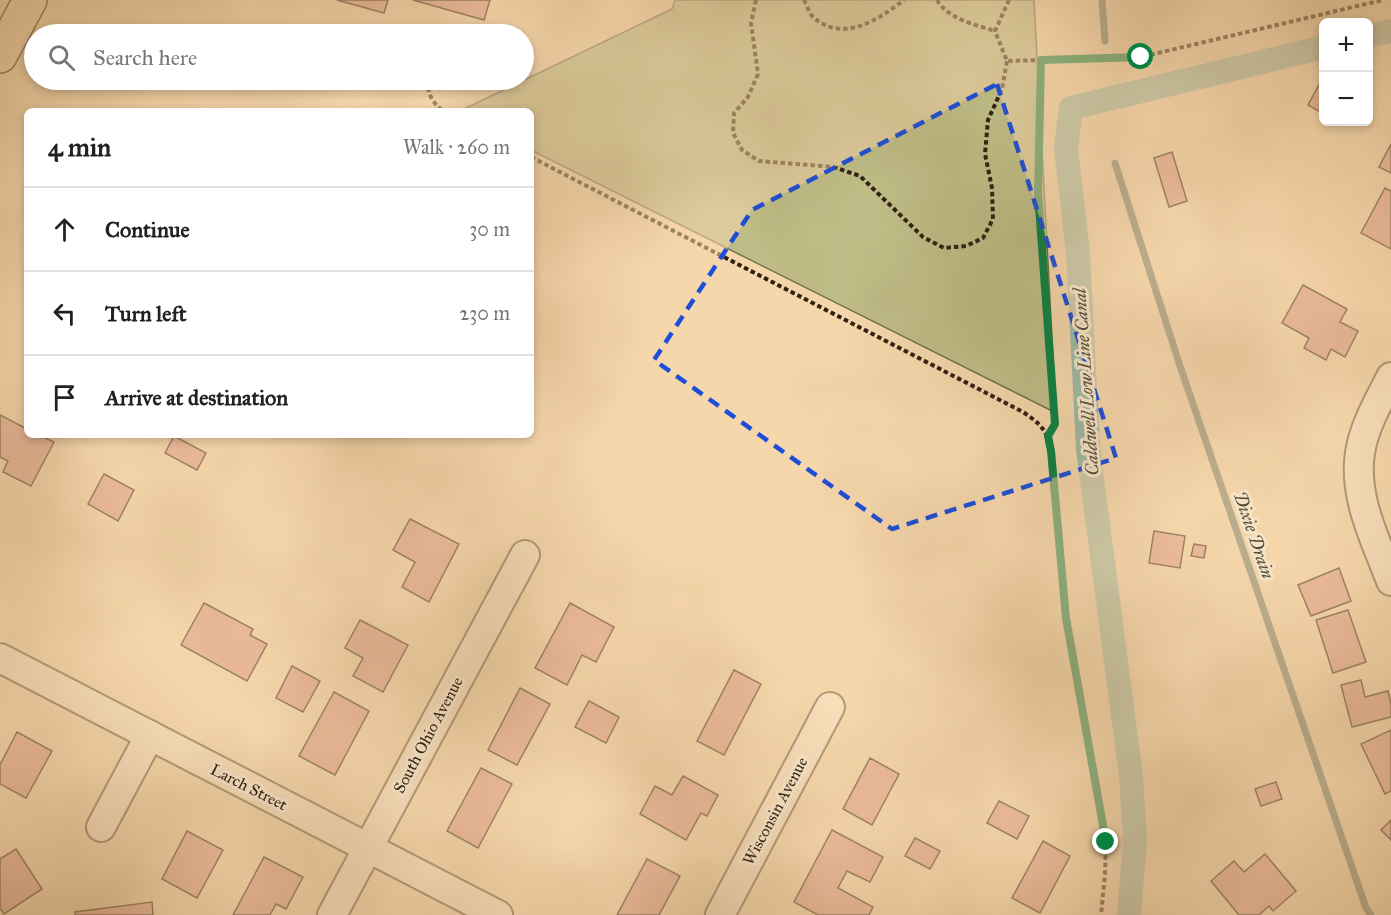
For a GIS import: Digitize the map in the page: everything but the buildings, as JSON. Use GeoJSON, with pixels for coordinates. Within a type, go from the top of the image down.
{"type":"FeatureCollection","features":[{"type":"Feature","properties":{"kind":"main road"},"geometry":{"type":"LineString","coordinates":[[0,56],[30,0]]}},
{"type":"Feature","properties":{"kind":"street"},"geometry":{"type":"LineString","coordinates":[[1391,377],[1372,414],[1360,453],[1360,491],[1369,523],[1391,581]]}},
{"type":"Feature","properties":{"kind":"street","name":"South Ohio Avenue"},"geometry":{"type":"LineString","coordinates":[[332,915],[525,555]]}},
{"type":"Feature","properties":{"kind":"street","name":"Larch Street"},"geometry":{"type":"LineString","coordinates":[[0,658],[498,915]]}},
{"type":"Feature","properties":{"kind":"street","name":"Wisconsin Avenue"},"geometry":{"type":"LineString","coordinates":[[720,915],[830,707]]}},
{"type":"Feature","properties":{"kind":"street"},"geometry":{"type":"LineString","coordinates":[[101,827],[150,735]]}},
{"type":"Feature","properties":{"kind":"path"},"geometry":{"type":"LineString","coordinates":[[756,0],[751,23],[758,74],[748,97],[734,113],[734,133],[742,150],[759,161],[834,167],[860,176],[923,237],[944,248],[966,246],[983,238],[993,219],[992,188],[985,154],[988,120],[1002,89],[1007,61],[995,31],[1009,0]]}},
{"type":"Feature","properties":{"kind":"path"},"geometry":{"type":"LineString","coordinates":[[804,0],[812,16],[833,28],[859,28],[883,16],[904,0]]}},
{"type":"Feature","properties":{"kind":"path"},"geometry":{"type":"LineString","coordinates":[[936,0],[940,7],[967,22],[995,31]]}},
{"type":"Feature","properties":{"kind":"path"},"geometry":{"type":"LineString","coordinates":[[1007,61],[1141,57],[1383,0]]}},
{"type":"Feature","properties":{"kind":"path"},"geometry":{"type":"LineString","coordinates":[[1041,60],[1038,193],[1055,424],[1048,436]]}},
{"type":"Feature","properties":{"kind":"path"},"geometry":{"type":"LineString","coordinates":[[428,90],[429,96],[440,108]]}},
{"type":"Feature","properties":{"kind":"path"},"geometry":{"type":"LineString","coordinates":[[534,159],[1039,422],[1048,436],[1051,451],[1066,618],[1106,842],[1101,915]]}},
{"type":"Feature","properties":{"kind":"highlighted area"},"geometry":{"type":"Polygon","coordinates":[[[997,84],[1116,458],[892,529],[654,360],[752,210],[997,84]]]}},
{"type":"Feature","properties":{"kind":"shaded area"},"geometry":{"type":"Polygon","coordinates":[[[675,0],[1034,0],[1056,413],[534,152],[534,108],[466,108],[504,90],[534,90],[534,75],[672,9],[675,0]]]}},
{"type":"Feature","properties":{"kind":"waterway","name":"Dixie Drain"},"geometry":{"type":"LineString","coordinates":[[1102,0],[1105,41]]}},
{"type":"Feature","properties":{"kind":"waterway","name":"Caldwell Low Line Canal"},"geometry":{"type":"LineString","coordinates":[[1373,35],[1391,31]]}},
{"type":"Feature","properties":{"kind":"waterway","name":"Caldwell Low Line Canal"},"geometry":{"type":"LineString","coordinates":[[1129,915],[1135,841],[1131,776],[1088,449],[1078,253],[1066,148],[1071,108],[1319,48]]}},
{"type":"Feature","properties":{"kind":"waterway","name":"Dixie Drain"},"geometry":{"type":"LineString","coordinates":[[1115,163],[1180,366],[1366,908],[1371,915]]}},
{"type":"Feature","properties":{"kind":"route"},"geometry":{"type":"LineString","coordinates":[[1106,842],[1066,618],[1048,436],[1055,424],[1038,193],[1038,107],[1041,60],[1141,57]]}}]}
